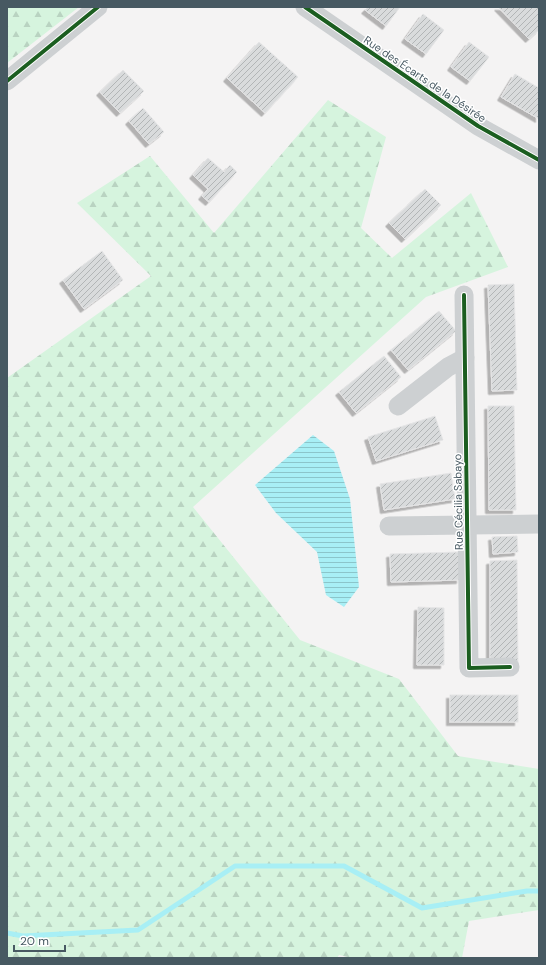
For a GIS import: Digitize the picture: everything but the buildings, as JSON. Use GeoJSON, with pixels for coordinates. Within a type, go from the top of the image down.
{"type":"FeatureCollection","features":[{"type":"Feature","properties":{"kind":"street"},"geometry":{"type":"LineString","coordinates":[[7,81],[98,7]]}},
{"type":"Feature","properties":{"kind":"street","name":"Rue des Écarts de la Désirée"},"geometry":{"type":"LineString","coordinates":[[305,7],[478,126],[539,160]]}},
{"type":"Feature","properties":{"kind":"street","name":"Rue Cécilia Sabayo"},"geometry":{"type":"LineString","coordinates":[[464,295],[466,358],[466,525],[470,668],[510,667]]}},
{"type":"Feature","properties":{"kind":"street"},"geometry":{"type":"LineString","coordinates":[[398,406],[448,367],[466,358]]}},
{"type":"Feature","properties":{"kind":"street"},"geometry":{"type":"LineString","coordinates":[[389,526],[539,524]]}},
{"type":"Feature","properties":{"kind":"green space"},"geometry":{"type":"Polygon","coordinates":[[[7,7],[79,7],[7,63],[7,7]]]}},
{"type":"Feature","properties":{"kind":"green space"},"geometry":{"type":"Polygon","coordinates":[[[328,100],[386,137],[361,228],[392,258],[471,193],[508,267],[426,297],[193,507],[300,640],[399,679],[458,756],[539,769],[539,910],[469,921],[462,958],[352,958],[339,955],[337,958],[7,958],[7,378],[151,276],[77,203],[150,156],[214,233],[328,100]]]}},
{"type":"Feature","properties":{"kind":"water"},"geometry":{"type":"Polygon","coordinates":[[[313,435],[334,451],[350,499],[359,587],[344,607],[326,595],[317,552],[276,513],[255,485],[313,435]]]}},
{"type":"Feature","properties":{"kind":"waterway"},"geometry":{"type":"LineString","coordinates":[[7,933],[23,936],[138,930],[235,866],[344,866],[422,908],[527,891],[539,891]]}},
{"type":"Feature","properties":{"kind":"cycle path"},"geometry":{"type":"LineString","coordinates":[[7,81],[98,7]]}},
{"type":"Feature","properties":{"kind":"cycle path"},"geometry":{"type":"LineString","coordinates":[[305,7],[478,126],[539,160]]}},
{"type":"Feature","properties":{"kind":"cycle path"},"geometry":{"type":"LineString","coordinates":[[464,295],[469,668],[510,667]]}}]}
